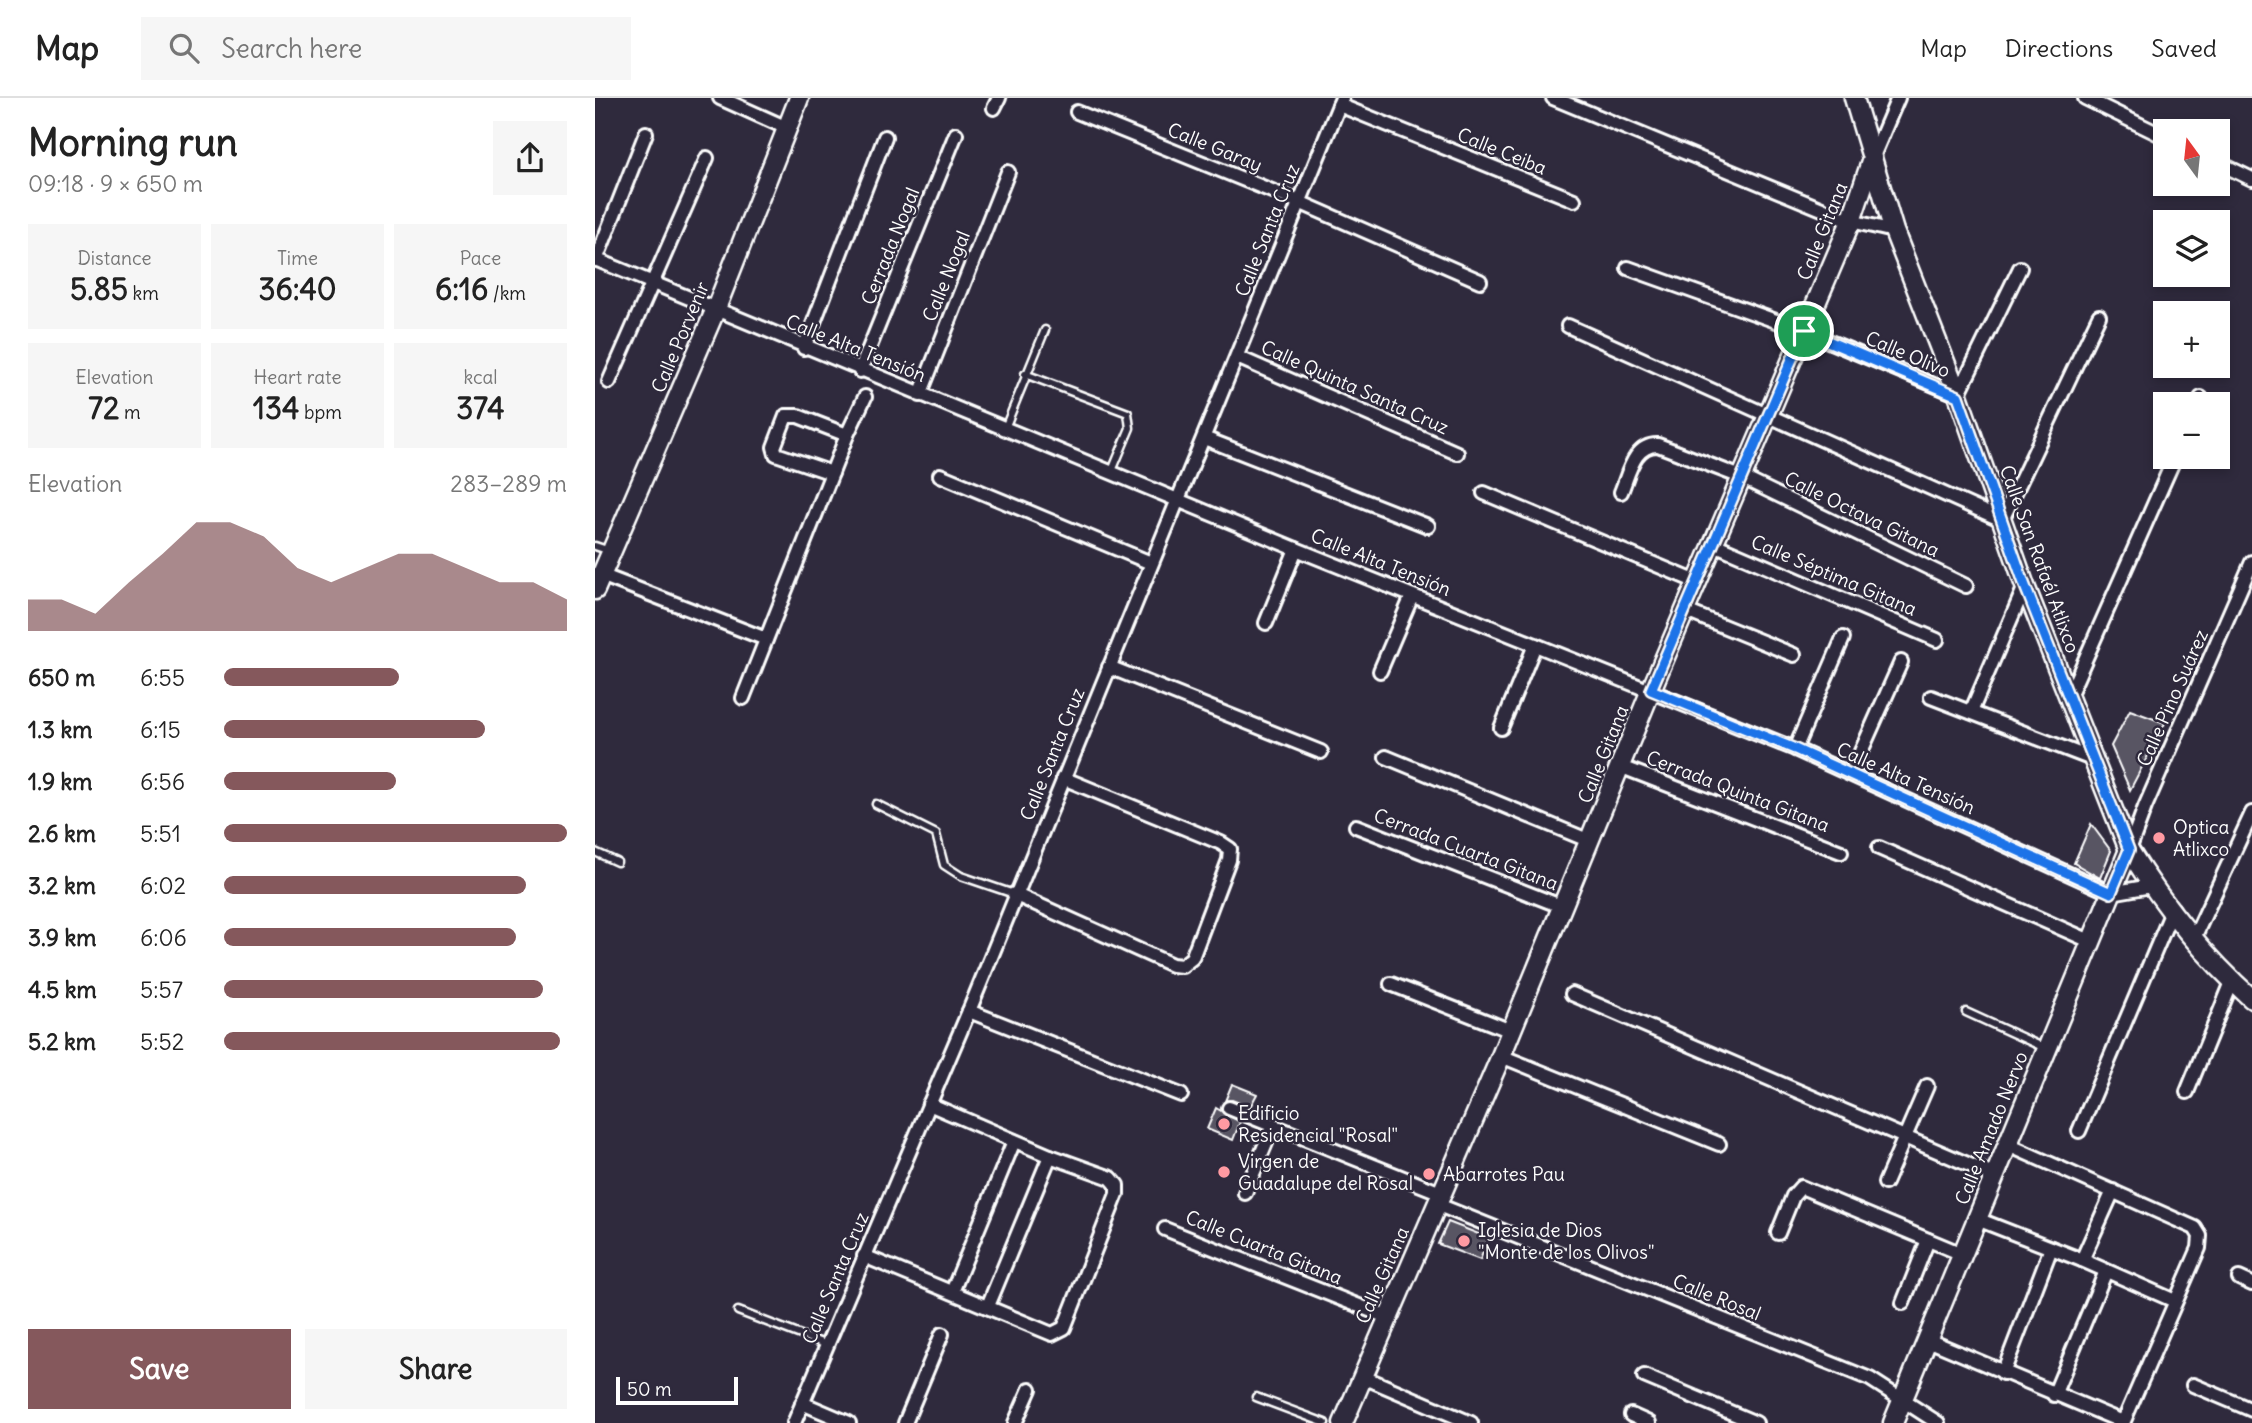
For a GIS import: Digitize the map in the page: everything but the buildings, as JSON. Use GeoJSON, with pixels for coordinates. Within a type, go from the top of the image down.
{"type":"FeatureCollection","features":[{"type":"Feature","properties":{"kind":"street"},"geometry":{"type":"LineString","coordinates":[[720,98],[787,128]]}},
{"type":"Feature","properties":{"kind":"street","name":"Calle Porvenir"},"geometry":{"type":"LineString","coordinates":[[598,583],[603,549],[715,311],[799,98]]}},
{"type":"Feature","properties":{"kind":"street"},"geometry":{"type":"LineString","coordinates":[[1553,98],[1851,221],[1894,231]]}},
{"type":"Feature","properties":{"kind":"street","name":"Calle San Rafaél Atlixco"},"geometry":{"type":"LineString","coordinates":[[1854,98],[1894,231],[1958,396],[2025,586],[2129,850],[2151,886],[2232,982],[2252,999]]}},
{"type":"Feature","properties":{"kind":"street","name":"Calle Gitana"},"geometry":{"type":"LineString","coordinates":[[1343,1423],[1501,1056],[1622,767],[1651,690],[1851,221],[1872,159],[1898,98]]}},
{"type":"Feature","properties":{"kind":"street"},"geometry":{"type":"LineString","coordinates":[[2085,98],[2153,131]]}},
{"type":"Feature","properties":{"kind":"street","name":"Calle Ceiba"},"geometry":{"type":"LineString","coordinates":[[1340,102],[1574,201]]}},
{"type":"Feature","properties":{"kind":"street","name":"Calle Santa Cruz"},"geometry":{"type":"LineString","coordinates":[[793,1423],[969,1011],[1014,894],[1204,438],[1340,102]]}},
{"type":"Feature","properties":{"kind":"street","name":"Calle Garay"},"geometry":{"type":"LineString","coordinates":[[1077,112],[1299,202],[1480,281]]}},
{"type":"Feature","properties":{"kind":"street"},"geometry":{"type":"LineString","coordinates":[[596,260],[646,133]]}},
{"type":"Feature","properties":{"kind":"street","name":"Cerrada Nogal"},"geometry":{"type":"LineString","coordinates":[[860,371],[956,134]]}},
{"type":"Feature","properties":{"kind":"street"},"geometry":{"type":"LineString","coordinates":[[804,348],[885,136]]}},
{"type":"Feature","properties":{"kind":"street"},"geometry":{"type":"LineString","coordinates":[[609,382],[707,158]]}},
{"type":"Feature","properties":{"kind":"street"},"geometry":{"type":"LineString","coordinates":[[2230,168],[2252,179]]}},
{"type":"Feature","properties":{"kind":"street","name":"Calle Nogal"},"geometry":{"type":"LineString","coordinates":[[920,395],[1008,172]]}},
{"type":"Feature","properties":{"kind":"street","name":"Calle Alta Tensión"},"geometry":{"type":"LineString","coordinates":[[596,260],[1296,549],[1795,749],[2111,893]]}},
{"type":"Feature","properties":{"kind":"street","name":"Calle Olivo"},"geometry":{"type":"LineString","coordinates":[[1628,268],[1804,331],[1958,396]]}},
{"type":"Feature","properties":{"kind":"street"},"geometry":{"type":"LineString","coordinates":[[1958,396],[2020,268]]}},
{"type":"Feature","properties":{"kind":"street"},"geometry":{"type":"LineString","coordinates":[[1569,326],[2002,520],[2099,316]]}},
{"type":"Feature","properties":{"kind":"street","name":"Calle Quinta Santa Cruz"},"geometry":{"type":"LineString","coordinates":[[1237,357],[1457,453]]}},
{"type":"Feature","properties":{"kind":"street"},"geometry":{"type":"LineString","coordinates":[[743,698],[847,435],[865,397]]}},
{"type":"Feature","properties":{"kind":"street"},"geometry":{"type":"LineString","coordinates":[[832,473],[776,454],[774,447],[786,416],[797,416],[847,435]]}},
{"type":"Feature","properties":{"kind":"street"},"geometry":{"type":"LineString","coordinates":[[1204,438],[1428,526]]}},
{"type":"Feature","properties":{"kind":"street","name":"Calle Octava Gitana"},"geometry":{"type":"LineString","coordinates":[[1621,492],[1639,451],[1648,444],[1658,445],[1741,477],[1966,586]]}},
{"type":"Feature","properties":{"kind":"street"},"geometry":{"type":"LineString","coordinates":[[2069,696],[2170,469]]}},
{"type":"Feature","properties":{"kind":"street"},"geometry":{"type":"LineString","coordinates":[[940,475],[1151,563]]}},
{"type":"Feature","properties":{"kind":"street"},"geometry":{"type":"LineString","coordinates":[[1484,493],[1697,582]]}},
{"type":"Feature","properties":{"kind":"street","name":"Calle Séptima Gitana"},"geometry":{"type":"LineString","coordinates":[[1714,544],[1937,640]]}},
{"type":"Feature","properties":{"kind":"street"},"geometry":{"type":"LineString","coordinates":[[1266,623],[1296,549]]}},
{"type":"Feature","properties":{"kind":"street","name":"Calle Pino Suárez"},"geometry":{"type":"LineString","coordinates":[[2129,850],[2252,562]]}},
{"type":"Feature","properties":{"kind":"street"},"geometry":{"type":"LineString","coordinates":[[598,583],[766,639]]}},
{"type":"Feature","properties":{"kind":"street"},"geometry":{"type":"LineString","coordinates":[[1971,712],[2025,586]]}},
{"type":"Feature","properties":{"kind":"street"},"geometry":{"type":"LineString","coordinates":[[1380,671],[1412,596]]}},
{"type":"Feature","properties":{"kind":"street"},"geometry":{"type":"LineString","coordinates":[[1686,611],[1794,655]]}},
{"type":"Feature","properties":{"kind":"street"},"geometry":{"type":"LineString","coordinates":[[1795,749],[1843,638]]}},
{"type":"Feature","properties":{"kind":"street"},"geometry":{"type":"LineString","coordinates":[[1501,728],[1535,645]]}},
{"type":"Feature","properties":{"kind":"street"},"geometry":{"type":"LineString","coordinates":[[1851,774],[1901,662]]}},
{"type":"Feature","properties":{"kind":"street"},"geometry":{"type":"LineString","coordinates":[[1108,667],[1321,751]]}},
{"type":"Feature","properties":{"kind":"street"},"geometry":{"type":"LineString","coordinates":[[1931,697],[2092,760]]}},
{"type":"Feature","properties":{"kind":"street"},"geometry":{"type":"LineString","coordinates":[[1386,757],[1590,841]]}},
{"type":"Feature","properties":{"kind":"street","name":"Cerrada Quinta Gitana"},"geometry":{"type":"LineString","coordinates":[[1622,767],[1841,852]]}},
{"type":"Feature","properties":{"kind":"street"},"geometry":{"type":"LineString","coordinates":[[1014,894],[1172,965],[1182,966],[1192,958],[1229,860],[1230,849],[1063,779]]}},
{"type":"Feature","properties":{"kind":"street"},"geometry":{"type":"LineString","coordinates":[[2195,938],[2252,813]]}},
{"type":"Feature","properties":{"kind":"street","name":"Cerrada Cuarta Gitana"},"geometry":{"type":"LineString","coordinates":[[1356,827],[1563,907]]}},
{"type":"Feature","properties":{"kind":"street"},"geometry":{"type":"LineString","coordinates":[[1879,848],[2090,942]]}},
{"type":"Feature","properties":{"kind":"street","name":"Calle Amado Nervo"},"geometry":{"type":"LineString","coordinates":[[1893,1423],[2129,850]]}},
{"type":"Feature","properties":{"kind":"street"},"geometry":{"type":"LineString","coordinates":[[2111,893],[2151,886]]}},
{"type":"Feature","properties":{"kind":"street"},"geometry":{"type":"LineString","coordinates":[[2079,1131],[2173,909]]}},
{"type":"Feature","properties":{"kind":"street"},"geometry":{"type":"LineString","coordinates":[[2187,1092],[2232,982]]}},
{"type":"Feature","properties":{"kind":"street"},"geometry":{"type":"LineString","coordinates":[[1391,984],[1511,1031]]}},
{"type":"Feature","properties":{"kind":"street"},"geometry":{"type":"LineString","coordinates":[[1572,994],[1993,1175]]}},
{"type":"Feature","properties":{"kind":"street"},"geometry":{"type":"LineString","coordinates":[[969,1011],[1181,1095]]}},
{"type":"Feature","properties":{"kind":"street"},"geometry":{"type":"LineString","coordinates":[[1501,1056],[1719,1144]]}},
{"type":"Feature","properties":{"kind":"street"},"geometry":{"type":"LineString","coordinates":[[1885,1183],[1927,1086]]}},
{"type":"Feature","properties":{"kind":"street"},"geometry":{"type":"LineString","coordinates":[[863,1256],[1052,1334],[1059,1333],[1064,1328],[1112,1206],[1117,1185],[1111,1178],[1050,1156],[929,1104]]}},
{"type":"Feature","properties":{"kind":"street","name":"Calle Rosal"},"geometry":{"type":"LineString","coordinates":[[1229,1108],[1870,1379],[1938,1423]]}},
{"type":"Feature","properties":{"kind":"street"},"geometry":{"type":"LineString","coordinates":[[1245,1193],[1273,1126]]}},
{"type":"Feature","properties":{"kind":"street"},"geometry":{"type":"LineString","coordinates":[[952,1292],[1014,1141]]}},
{"type":"Feature","properties":{"kind":"street"},"geometry":{"type":"LineString","coordinates":[[1928,1340],[2123,1422],[2199,1248],[2200,1236],[2195,1228],[2007,1144]]}},
{"type":"Feature","properties":{"kind":"street"},"geometry":{"type":"LineString","coordinates":[[988,1306],[1050,1156]]}},
{"type":"Feature","properties":{"kind":"street"},"geometry":{"type":"LineString","coordinates":[[1778,1233],[1793,1196],[1801,1187],[1962,1254]]}},
{"type":"Feature","properties":{"kind":"street"},"geometry":{"type":"LineString","coordinates":[[2082,1260],[2113,1191]]}},
{"type":"Feature","properties":{"kind":"street"},"geometry":{"type":"LineString","coordinates":[[1977,1219],[2082,1260],[2175,1301]]}},
{"type":"Feature","properties":{"kind":"street","name":"Calle Cuarta Gitana"},"geometry":{"type":"LineString","coordinates":[[1165,1228],[1387,1317]]}},
{"type":"Feature","properties":{"kind":"street"},"geometry":{"type":"LineString","coordinates":[[1903,1303],[1928,1240]]}},
{"type":"Feature","properties":{"kind":"street"},"geometry":{"type":"LineString","coordinates":[[2003,1373],[2051,1248]]}},
{"type":"Feature","properties":{"kind":"street"},"geometry":{"type":"LineString","coordinates":[[2054,1395],[2106,1272]]}},
{"type":"Feature","properties":{"kind":"street"},"geometry":{"type":"LineString","coordinates":[[2239,1278],[2252,1284]]}},
{"type":"Feature","properties":{"kind":"street"},"geometry":{"type":"LineString","coordinates":[[905,1423],[942,1334]]}},
{"type":"Feature","properties":{"kind":"street"},"geometry":{"type":"LineString","coordinates":[[1361,1376],[1471,1423]]}},
{"type":"Feature","properties":{"kind":"street"},"geometry":{"type":"LineString","coordinates":[[1644,1376],[1756,1423]]}},
{"type":"Feature","properties":{"kind":"street"},"geometry":{"type":"LineString","coordinates":[[2193,1384],[2252,1410]]}},
{"type":"Feature","properties":{"kind":"street"},"geometry":{"type":"LineString","coordinates":[[1015,1423],[1030,1389]]}},
{"type":"Feature","properties":{"kind":"street"},"geometry":{"type":"LineString","coordinates":[[803,1403],[849,1423]]}},
{"type":"Feature","properties":{"kind":"street"},"geometry":{"type":"LineString","coordinates":[[1631,1415],[1649,1423]]}},
{"type":"Feature","properties":{"kind":"lane"},"geometry":{"type":"LineString","coordinates":[[1005,428],[1045,330]]}},
{"type":"Feature","properties":{"kind":"lane"},"geometry":{"type":"LineString","coordinates":[[1025,374],[1128,413],[1130,428],[1112,471]]}},
{"type":"Feature","properties":{"kind":"lane"},"geometry":{"type":"LineString","coordinates":[[876,804],[936,834],[944,865],[961,876],[1014,894]]}},
{"type":"Feature","properties":{"kind":"lane"},"geometry":{"type":"LineString","coordinates":[[595,852],[617,862]]}},
{"type":"Feature","properties":{"kind":"lane"},"geometry":{"type":"LineString","coordinates":[[1966,1012],[2046,1049]]}},
{"type":"Feature","properties":{"kind":"lane"},"geometry":{"type":"LineString","coordinates":[[738,1311],[828,1345]]}},
{"type":"Feature","properties":{"kind":"lane"},"geometry":{"type":"LineString","coordinates":[[1256,1397],[1325,1423]]}},
{"type":"Feature","properties":{"kind":"place","name":"Optica Atlixco"},"geometry":{"type":"Point","coordinates":[2159,838]}},
{"type":"Feature","properties":{"kind":"place","name":"Edificio Residencial \"Rosal\""},"geometry":{"type":"Point","coordinates":[1224,1124]}},
{"type":"Feature","properties":{"kind":"place","name":"Virgen de Guadalupe del Rosal"},"geometry":{"type":"Point","coordinates":[1224,1172]}},
{"type":"Feature","properties":{"kind":"place","name":"Abarrotes Pau"},"geometry":{"type":"Point","coordinates":[1429,1174]}},
{"type":"Feature","properties":{"kind":"place","name":"Iglesia de Dios \"Monte de los Olivos\""},"geometry":{"type":"Point","coordinates":[1464,1241]}},
{"type":"Feature","properties":{"kind":"route"},"geometry":{"type":"LineString","coordinates":[[1804,331],[1958,396],[2025,586],[2129,850],[2111,893],[1795,749],[1651,690],[1804,331]]}}]}
